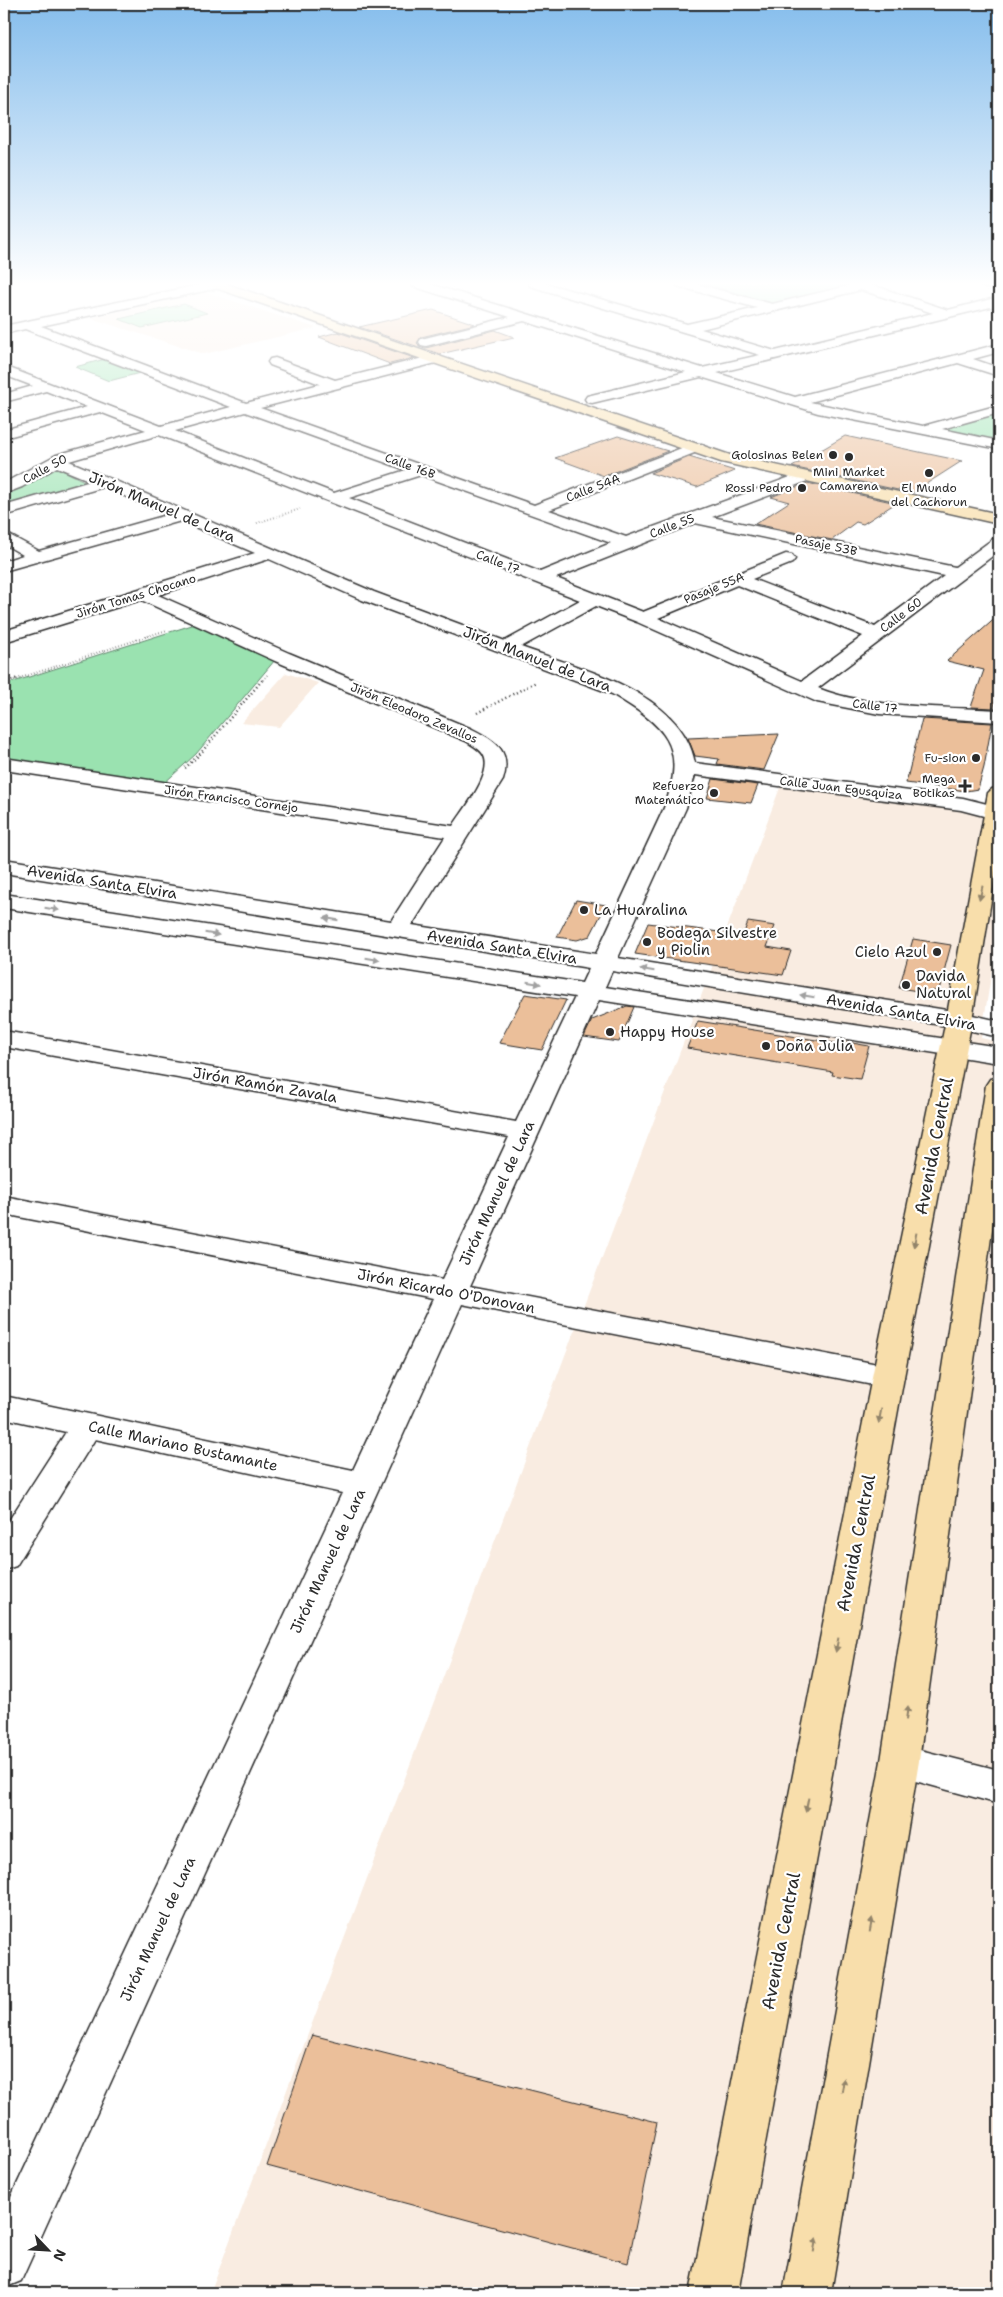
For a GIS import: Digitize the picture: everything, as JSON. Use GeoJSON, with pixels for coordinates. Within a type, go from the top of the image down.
{"type":"FeatureCollection","features":[{"type":"Feature","properties":{"kind":"main road"},"geometry":{"type":"LineString","coordinates":[[528,390],[726,458],[804,477],[999,519]]}},
{"type":"Feature","properties":{"kind":"main road"},"geometry":{"type":"LineString","coordinates":[[566,390],[716,441]]}},
{"type":"Feature","properties":{"kind":"main road"},"geometry":{"type":"LineString","coordinates":[[755,451],[962,496]]}},
{"type":"Feature","properties":{"kind":"main road","name":"Avenida Central"},"geometry":{"type":"LineString","coordinates":[[714,2293],[998,807]]}},
{"type":"Feature","properties":{"kind":"main road"},"geometry":{"type":"LineString","coordinates":[[806,2293],[900,1761],[999,1085]]}},
{"type":"Feature","properties":{"kind":"street"},"geometry":{"type":"LineString","coordinates":[[4,398],[33,390]]}},
{"type":"Feature","properties":{"kind":"street","name":"Calle 17"},"geometry":{"type":"LineString","coordinates":[[53,390],[643,618],[824,698],[879,708],[999,716]]}},
{"type":"Feature","properties":{"kind":"street","name":"Calle 16B"},"geometry":{"type":"LineString","coordinates":[[200,390],[626,543]]}},
{"type":"Feature","properties":{"kind":"street","name":"Calle 50"},"geometry":{"type":"LineString","coordinates":[[4,489],[60,458],[158,430],[315,390]]}},
{"type":"Feature","properties":{"kind":"street"},"geometry":{"type":"LineString","coordinates":[[592,399],[629,390]]}},
{"type":"Feature","properties":{"kind":"street"},"geometry":{"type":"LineString","coordinates":[[760,390],[818,409],[999,444]]}},
{"type":"Feature","properties":{"kind":"street"},"geometry":{"type":"LineString","coordinates":[[796,401],[838,390]]}},
{"type":"Feature","properties":{"kind":"street"},"geometry":{"type":"LineString","coordinates":[[4,434],[100,408]]}},
{"type":"Feature","properties":{"kind":"street"},"geometry":{"type":"LineString","coordinates":[[923,430],[999,408]]}},
{"type":"Feature","properties":{"kind":"street","name":"Calle 54A"},"geometry":{"type":"LineString","coordinates":[[534,510],[697,447]]}},
{"type":"Feature","properties":{"kind":"street","name":"Jirón Manuel de Lara"},"geometry":{"type":"LineString","coordinates":[[4,2264],[675,808],[686,768],[685,758],[678,742],[660,719],[648,708],[606,684],[368,596],[57,461]]}},
{"type":"Feature","properties":{"kind":"street"},"geometry":{"type":"LineString","coordinates":[[334,498],[421,470]]}},
{"type":"Feature","properties":{"kind":"street"},"geometry":{"type":"LineString","coordinates":[[4,472],[23,480]]}},
{"type":"Feature","properties":{"kind":"street","name":"Calle 55"},"geometry":{"type":"LineString","coordinates":[[541,578],[626,543],[804,477]]}},
{"type":"Feature","properties":{"kind":"street"},"geometry":{"type":"LineString","coordinates":[[4,511],[106,482]]}},
{"type":"Feature","properties":{"kind":"street"},"geometry":{"type":"LineString","coordinates":[[4,566],[183,515]]}},
{"type":"Feature","properties":{"kind":"street","name":"Pasaje 53B"},"geometry":{"type":"LineString","coordinates":[[694,518],[957,573]]}},
{"type":"Feature","properties":{"kind":"street"},"geometry":{"type":"LineString","coordinates":[[4,537],[38,557]]}},
{"type":"Feature","properties":{"kind":"street","name":"Calle 60"},"geometry":{"type":"LineString","coordinates":[[804,689],[999,543]]}},
{"type":"Feature","properties":{"kind":"street","name":"Jirón Tomas Chocano"},"geometry":{"type":"LineString","coordinates":[[4,637],[269,554]]}},
{"type":"Feature","properties":{"kind":"street","name":"Pasaje 55A"},"geometry":{"type":"LineString","coordinates":[[643,618],[786,559]]}},
{"type":"Feature","properties":{"kind":"street"},"geometry":{"type":"LineString","coordinates":[[736,579],[875,634]]}},
{"type":"Feature","properties":{"kind":"street","name":"Jirón Eleodoro Zevallos"},"geometry":{"type":"LineString","coordinates":[[142,594],[282,658],[450,727],[486,745],[497,761],[497,770],[493,780],[397,930]]}},
{"type":"Feature","properties":{"kind":"street"},"geometry":{"type":"LineString","coordinates":[[507,647],[594,599]]}},
{"type":"Feature","properties":{"kind":"street","name":"Jirón Francisco Cornejo"},"geometry":{"type":"LineString","coordinates":[[4,764],[459,833]]}},
{"type":"Feature","properties":{"kind":"street","name":"Calle Juan Egusquiza"},"geometry":{"type":"LineString","coordinates":[[686,768],[998,807]]}},
{"type":"Feature","properties":{"kind":"street","name":"Avenida Santa Elvira"},"geometry":{"type":"LineString","coordinates":[[4,866],[397,930],[596,978]]}},
{"type":"Feature","properties":{"kind":"street","name":"Avenida Santa Elvira"},"geometry":{"type":"LineString","coordinates":[[4,901],[596,978],[956,1034],[999,1029]]}},
{"type":"Feature","properties":{"kind":"street","name":"Avenida Santa Elvira"},"geometry":{"type":"LineString","coordinates":[[956,1034],[999,1055]]}},
{"type":"Feature","properties":{"kind":"street","name":"Jirón Ramón Zavala"},"geometry":{"type":"LineString","coordinates":[[4,1039],[526,1132]]}},
{"type":"Feature","properties":{"kind":"street","name":"Jirón Ricardo O'Donovan"},"geometry":{"type":"LineString","coordinates":[[4,1205],[888,1377]]}},
{"type":"Feature","properties":{"kind":"street","name":"Calle Mariano Bustamante"},"geometry":{"type":"LineString","coordinates":[[4,1407],[362,1485]]}},
{"type":"Feature","properties":{"kind":"street"},"geometry":{"type":"LineString","coordinates":[[4,1556],[87,1425]]}},
{"type":"Feature","properties":{"kind":"street"},"geometry":{"type":"LineString","coordinates":[[900,1761],[999,1787]]}},
{"type":"Feature","properties":{"kind":"path"},"geometry":{"type":"LineString","coordinates":[[225,534],[334,498]]}},
{"type":"Feature","properties":{"kind":"path"},"geometry":{"type":"LineString","coordinates":[[4,683],[199,620]]}},
{"type":"Feature","properties":{"kind":"path"},"geometry":{"type":"LineString","coordinates":[[163,789],[200,754],[282,658]]}},
{"type":"Feature","properties":{"kind":"path"},"geometry":{"type":"LineString","coordinates":[[450,727],[563,668]]}},
{"type":"Feature","properties":{"kind":"shaded area"},"geometry":{"type":"Polygon","coordinates":[[[286,673],[318,683],[279,727],[241,723],[286,673]]]}},
{"type":"Feature","properties":{"kind":"shaded area"},"geometry":{"type":"Polygon","coordinates":[[[781,785],[968,811],[999,822],[999,926],[981,1038],[999,1042],[999,2293],[210,2293],[781,785]]]}},
{"type":"Feature","properties":{"kind":"green space"},"geometry":{"type":"Polygon","coordinates":[[[999,412],[999,441],[937,429],[999,412]]]}},
{"type":"Feature","properties":{"kind":"green space"},"geometry":{"type":"Polygon","coordinates":[[[54,466],[90,484],[4,508],[4,492],[25,484],[54,466]]]}},
{"type":"Feature","properties":{"kind":"green space"},"geometry":{"type":"Polygon","coordinates":[[[195,624],[275,660],[196,754],[161,786],[4,762],[4,685],[195,624]]]}},
{"type":"Feature","properties":{"kind":"building"},"geometry":{"type":"Polygon","coordinates":[[[618,436],[668,451],[604,476],[555,458],[618,436]]]}},
{"type":"Feature","properties":{"kind":"building"},"geometry":{"type":"Polygon","coordinates":[[[845,436],[962,461],[912,493],[792,467],[845,436]]]}},
{"type":"Feature","properties":{"kind":"building"},"geometry":{"type":"Polygon","coordinates":[[[689,457],[735,471],[697,487],[650,473],[689,457]]]}},
{"type":"Feature","properties":{"kind":"building"},"geometry":{"type":"Polygon","coordinates":[[[807,483],[896,503],[863,524],[856,522],[832,540],[755,524],[789,502],[771,497],[807,483]]]}},
{"type":"Feature","properties":{"kind":"building"},"geometry":{"type":"Polygon","coordinates":[[[999,615],[999,677],[994,708],[971,707],[984,670],[947,661],[999,615]]]}},
{"type":"Feature","properties":{"kind":"building"},"geometry":{"type":"Polygon","coordinates":[[[922,719],[992,723],[978,789],[966,791],[906,783],[922,719]]]}},
{"type":"Feature","properties":{"kind":"building"},"geometry":{"type":"Polygon","coordinates":[[[779,734],[764,770],[717,764],[719,759],[695,756],[688,738],[779,734]]]}},
{"type":"Feature","properties":{"kind":"building"},"geometry":{"type":"Polygon","coordinates":[[[713,779],[758,785],[751,803],[707,798],[713,779]]]}},
{"type":"Feature","properties":{"kind":"building"},"geometry":{"type":"Polygon","coordinates":[[[576,900],[606,905],[590,936],[577,940],[557,937],[576,900]]]}},
{"type":"Feature","properties":{"kind":"building"},"geometry":{"type":"Polygon","coordinates":[[[748,922],[775,926],[767,947],[791,951],[783,975],[635,954],[648,923],[743,935],[748,922]]]}},
{"type":"Feature","properties":{"kind":"building"},"geometry":{"type":"Polygon","coordinates":[[[913,939],[951,945],[939,990],[924,992],[899,988],[913,939]]]}},
{"type":"Feature","properties":{"kind":"building"},"geometry":{"type":"Polygon","coordinates":[[[525,994],[566,1000],[542,1050],[499,1043],[525,994]]]}},
{"type":"Feature","properties":{"kind":"building","name":"Happy House"},"geometry":{"type":"Polygon","coordinates":[[[627,1006],[634,1007],[619,1042],[584,1037],[592,1020],[627,1006]]]}},
{"type":"Feature","properties":{"kind":"building"},"geometry":{"type":"Polygon","coordinates":[[[698,1021],[841,1044],[841,1041],[869,1046],[860,1079],[832,1075],[833,1072],[687,1048],[698,1021]]]}},
{"type":"Feature","properties":{"kind":"building"},"geometry":{"type":"Polygon","coordinates":[[[312,2035],[657,2122],[628,2263],[267,2166],[312,2035]]]}},
{"type":"Feature","properties":{"kind":"place","name":"Golosinas Belen"},"geometry":{"type":"Point","coordinates":[833,455]}},
{"type":"Feature","properties":{"kind":"place","name":"Mini Market Camarena"},"geometry":{"type":"Point","coordinates":[849,457]}},
{"type":"Feature","properties":{"kind":"place","name":"El Mundo del Cachorun"},"geometry":{"type":"Point","coordinates":[929,473]}},
{"type":"Feature","properties":{"kind":"place","name":"Rossi Pedro"},"geometry":{"type":"Point","coordinates":[802,488]}},
{"type":"Feature","properties":{"kind":"place","name":"Fu-sion"},"geometry":{"type":"Point","coordinates":[976,758]}},
{"type":"Feature","properties":{"kind":"place","name":"Mega Botikas"},"geometry":{"type":"Point","coordinates":[965,786]}},
{"type":"Feature","properties":{"kind":"place","name":"Refuerzo Matemático"},"geometry":{"type":"Point","coordinates":[714,793]}},
{"type":"Feature","properties":{"kind":"place","name":"La Huaralina"},"geometry":{"type":"Point","coordinates":[584,910]}},
{"type":"Feature","properties":{"kind":"place","name":"Bodega Silvestre y Piolin"},"geometry":{"type":"Point","coordinates":[647,942]}},
{"type":"Feature","properties":{"kind":"place","name":"Cielo Azul"},"geometry":{"type":"Point","coordinates":[937,952]}},
{"type":"Feature","properties":{"kind":"place","name":"Davida Natural"},"geometry":{"type":"Point","coordinates":[906,985]}},
{"type":"Feature","properties":{"kind":"place","name":"Happy House"},"geometry":{"type":"Point","coordinates":[610,1032]}},
{"type":"Feature","properties":{"kind":"place","name":"Doña Julia"},"geometry":{"type":"Point","coordinates":[766,1046]}}]}
